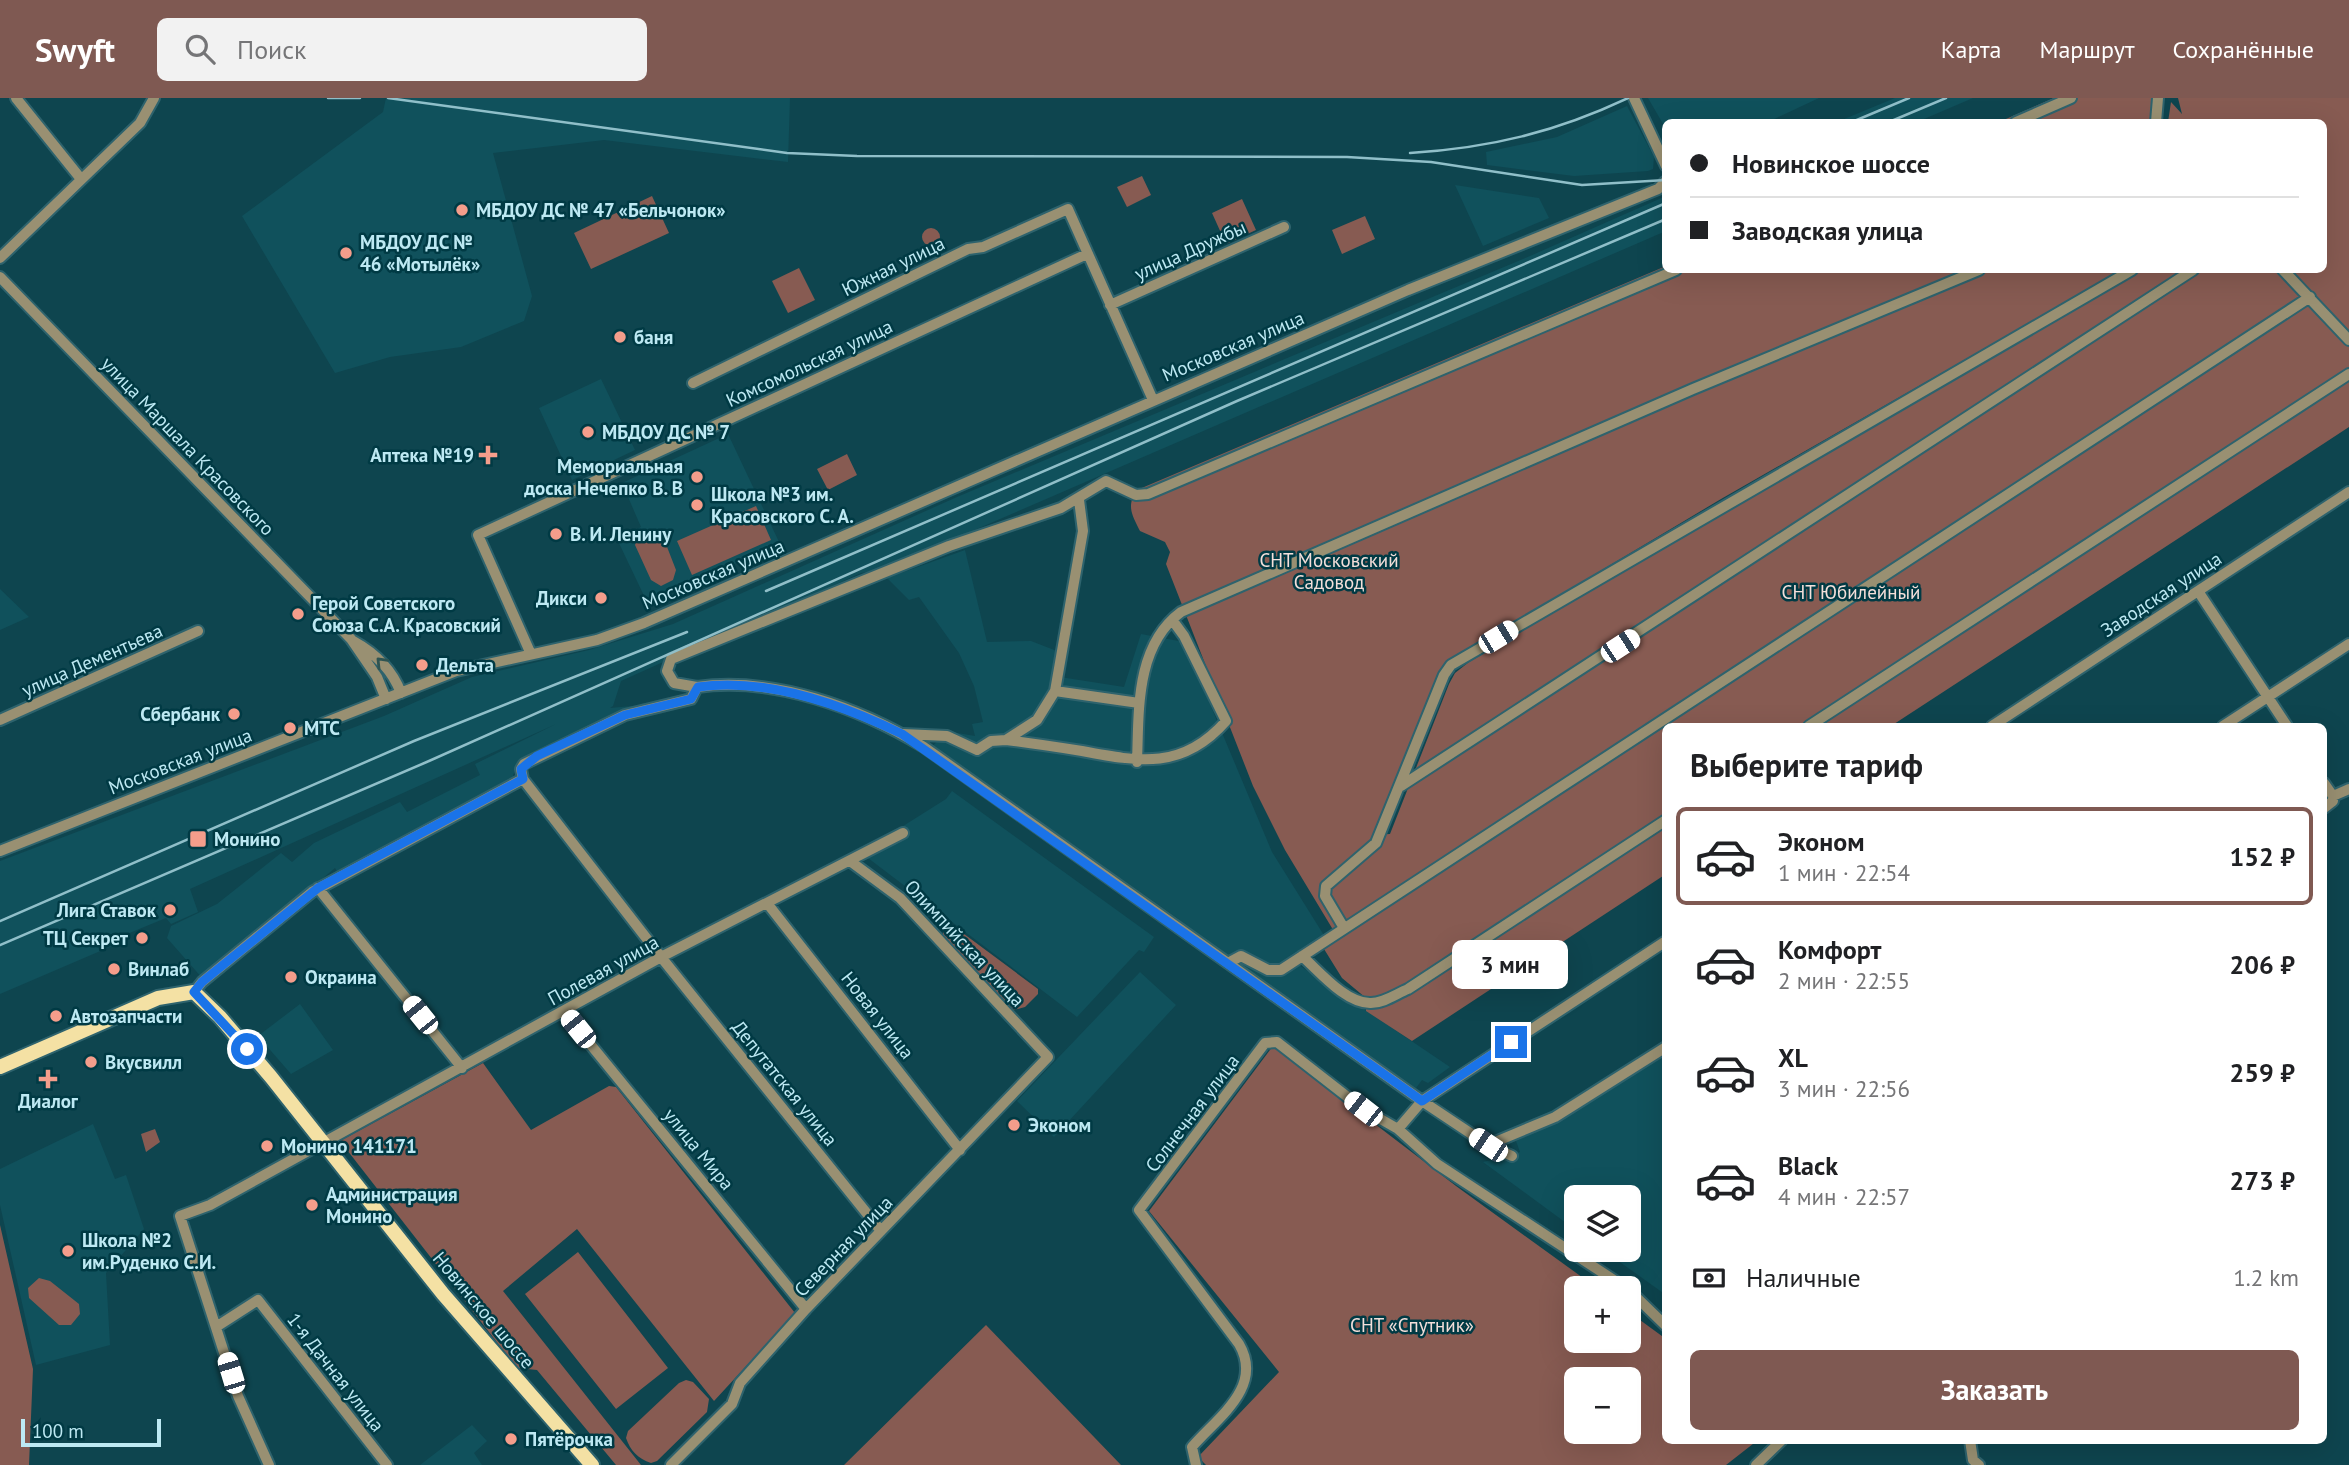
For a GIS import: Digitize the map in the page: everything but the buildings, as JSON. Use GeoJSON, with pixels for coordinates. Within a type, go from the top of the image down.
{"type":"FeatureCollection","features":[{"type":"Feature","properties":{"kind":"main road"},"geometry":{"type":"LineString","coordinates":[[0,1067],[158,998],[194,989]]}},
{"type":"Feature","properties":{"kind":"main road","name":"Новинское шоссе"},"geometry":{"type":"LineString","coordinates":[[194,989],[220,1017],[443,1294],[592,1465]]}},
{"type":"Feature","properties":{"kind":"street"},"geometry":{"type":"LineString","coordinates":[[16,98],[81,179]]}},
{"type":"Feature","properties":{"kind":"street"},"geometry":{"type":"LineString","coordinates":[[0,258],[140,123],[153,98]]}},
{"type":"Feature","properties":{"kind":"street"},"geometry":{"type":"LineString","coordinates":[[1634,98],[1662,158]]}},
{"type":"Feature","properties":{"kind":"street"},"geometry":{"type":"LineString","coordinates":[[2023,119],[2071,98]]}},
{"type":"Feature","properties":{"kind":"street"},"geometry":{"type":"LineString","coordinates":[[2156,119],[2158,98]]}},
{"type":"Feature","properties":{"kind":"street","name":"Московская улица"},"geometry":{"type":"LineString","coordinates":[[0,851],[456,671],[530,652],[597,640],[644,623],[1417,286],[1662,185]]}},
{"type":"Feature","properties":{"kind":"street","name":"Южная улица"},"geometry":{"type":"LineString","coordinates":[[693,383],[968,249],[983,247],[1068,209],[1087,254]]}},
{"type":"Feature","properties":{"kind":"street","name":"улица Дружбы"},"geometry":{"type":"LineString","coordinates":[[1110,305],[1284,227]]}},
{"type":"Feature","properties":{"kind":"street"},"geometry":{"type":"LineString","coordinates":[[1087,254],[1153,400]]}},
{"type":"Feature","properties":{"kind":"street","name":"Комсомольская улица"},"geometry":{"type":"LineString","coordinates":[[530,652],[478,534],[1087,254]]}},
{"type":"Feature","properties":{"kind":"street"},"geometry":{"type":"LineString","coordinates":[[194,989],[318,888],[523,779],[521,769],[524,764],[537,756],[670,696],[667,666],[671,659],[690,649],[949,546],[1079,500],[1106,481],[1136,495],[1148,494],[1669,273]]}},
{"type":"Feature","properties":{"kind":"street"},"geometry":{"type":"LineString","coordinates":[[1137,762],[1140,685],[1156,641],[1181,612],[1684,393],[1972,273]]}},
{"type":"Feature","properties":{"kind":"street"},"geometry":{"type":"LineString","coordinates":[[1344,928],[1325,896],[1326,886],[1373,848],[1401,786],[1444,675],[1451,665],[2127,273]]}},
{"type":"Feature","properties":{"kind":"street"},"geometry":{"type":"LineString","coordinates":[[1401,786],[2188,273]]}},
{"type":"Feature","properties":{"kind":"street"},"geometry":{"type":"LineString","coordinates":[[2286,273],[2349,340]]}},
{"type":"Feature","properties":{"kind":"street","name":"улица Маршала Красовского"},"geometry":{"type":"LineString","coordinates":[[0,277],[351,639],[377,677],[386,699]]}},
{"type":"Feature","properties":{"kind":"street"},"geometry":{"type":"LineString","coordinates":[[1228,963],[1241,956],[1277,971],[1302,956],[2310,297]]}},
{"type":"Feature","properties":{"kind":"street"},"geometry":{"type":"LineString","coordinates":[[1814,723],[2349,374]]}},
{"type":"Feature","properties":{"kind":"street","name":"Заводская улица"},"geometry":{"type":"LineString","coordinates":[[1997,723],[2349,492]]}},
{"type":"Feature","properties":{"kind":"street"},"geometry":{"type":"LineString","coordinates":[[1006,740],[1037,720],[1055,691],[1083,531],[1079,500]]}},
{"type":"Feature","properties":{"kind":"street"},"geometry":{"type":"LineString","coordinates":[[2198,591],[2285,723]]}},
{"type":"Feature","properties":{"kind":"street"},"geometry":{"type":"LineString","coordinates":[[902,734],[947,736],[977,750],[990,741],[1006,740],[1137,762],[1154,761],[1200,746],[1226,721],[1184,636],[1173,621]]}},
{"type":"Feature","properties":{"kind":"street","name":"улица Дементьева"},"geometry":{"type":"LineString","coordinates":[[0,720],[198,631]]}},
{"type":"Feature","properties":{"kind":"street","name":"улица Маршала Красовского"},"geometry":{"type":"LineString","coordinates":[[351,639],[370,650],[395,676],[401,693]]}},
{"type":"Feature","properties":{"kind":"street"},"geometry":{"type":"LineString","coordinates":[[2228,723],[2349,644]]}},
{"type":"Feature","properties":{"kind":"street"},"geometry":{"type":"LineString","coordinates":[[670,679],[695,691],[738,686],[806,697],[848,709],[902,734],[1422,1101],[1488,1145],[1512,1156]]}},
{"type":"Feature","properties":{"kind":"street"},"geometry":{"type":"LineString","coordinates":[[648,708],[691,699],[695,691]]}},
{"type":"Feature","properties":{"kind":"street"},"geometry":{"type":"LineString","coordinates":[[1055,691],[1139,703]]}},
{"type":"Feature","properties":{"kind":"street","name":"Депутатская улица"},"geometry":{"type":"LineString","coordinates":[[523,779],[661,957],[881,1231]]}},
{"type":"Feature","properties":{"kind":"street"},"geometry":{"type":"LineString","coordinates":[[2327,787],[2333,796],[2333,801],[2327,806]]}},
{"type":"Feature","properties":{"kind":"street"},"geometry":{"type":"LineString","coordinates":[[2333,796],[2349,789]]}},
{"type":"Feature","properties":{"kind":"street"},"geometry":{"type":"LineString","coordinates":[[1302,956],[1348,995],[1366,1002],[1382,1001],[1408,989],[1662,823]]}},
{"type":"Feature","properties":{"kind":"street","name":"Полевая улица"},"geometry":{"type":"LineString","coordinates":[[216,1327],[180,1216],[210,1205],[661,957],[903,833]]}},
{"type":"Feature","properties":{"kind":"street","name":"Олимпийская улица"},"geometry":{"type":"LineString","coordinates":[[850,861],[900,898],[1048,1057]]}},
{"type":"Feature","properties":{"kind":"street"},"geometry":{"type":"LineString","coordinates":[[318,888],[462,1068]]}},
{"type":"Feature","properties":{"kind":"street","name":"Новая улица"},"geometry":{"type":"LineString","coordinates":[[767,903],[960,1150]]}},
{"type":"Feature","properties":{"kind":"street"},"geometry":{"type":"LineString","coordinates":[[1608,1276],[1437,1164],[1398,1129],[1422,1101],[1662,944]]}},
{"type":"Feature","properties":{"kind":"street","name":"улица Мира"},"geometry":{"type":"LineString","coordinates":[[564,1012],[806,1310]]}},
{"type":"Feature","properties":{"kind":"street","name":"Солнечная улица"},"geometry":{"type":"LineString","coordinates":[[1196,1465],[1192,1447],[1244,1387],[1248,1364],[1239,1344],[1139,1210],[1265,1042],[1277,1042],[1363,1109],[1398,1129]]}},
{"type":"Feature","properties":{"kind":"street"},"geometry":{"type":"LineString","coordinates":[[1488,1145],[1555,1118],[1662,1050]]}},
{"type":"Feature","properties":{"kind":"street","name":"Северная улица"},"geometry":{"type":"LineString","coordinates":[[671,1465],[732,1404],[740,1383],[806,1310],[1048,1057]]}},
{"type":"Feature","properties":{"kind":"street","name":"1-я Дачная улица"},"geometry":{"type":"LineString","coordinates":[[216,1327],[258,1300],[387,1465]]}},
{"type":"Feature","properties":{"kind":"street"},"geometry":{"type":"LineString","coordinates":[[1641,1302],[1662,1322]]}},
{"type":"Feature","properties":{"kind":"street"},"geometry":{"type":"LineString","coordinates":[[216,1327],[238,1396],[269,1465]]}},
{"type":"Feature","properties":{"kind":"street"},"geometry":{"type":"LineString","coordinates":[[1756,1465],[1778,1444]]}},
{"type":"Feature","properties":{"kind":"street"},"geometry":{"type":"LineString","coordinates":[[1970,1444],[1973,1460],[1979,1465]]}},
{"type":"Feature","properties":{"kind":"shaded area"},"geometry":{"type":"Polygon","coordinates":[[[386,98],[790,98],[788,162],[604,140],[493,153],[532,296],[524,321],[461,347],[390,357],[335,373],[242,216],[383,112],[386,98]]]}},
{"type":"Feature","properties":{"kind":"shaded area"},"geometry":{"type":"Polygon","coordinates":[[[1648,98],[1819,98],[1774,119],[1662,119],[1662,122],[1648,98]]]}},
{"type":"Feature","properties":{"kind":"shaded area"},"geometry":{"type":"Polygon","coordinates":[[[1895,98],[1973,98],[1924,119],[1844,119],[1895,98]]]}},
{"type":"Feature","properties":{"kind":"shaded area"},"geometry":{"type":"Polygon","coordinates":[[[1627,106],[1654,157],[1653,169],[1574,176],[1487,165],[1486,152],[1557,137],[1627,106]]]}},
{"type":"Feature","properties":{"kind":"shaded area"},"geometry":{"type":"Polygon","coordinates":[[[1455,185],[1539,198],[1549,218],[1483,246],[1455,185]]]}},
{"type":"Feature","properties":{"kind":"shaded area"},"geometry":{"type":"Polygon","coordinates":[[[1662,198],[1662,233],[882,570],[861,573],[621,681],[610,708],[643,705],[576,732],[520,763],[513,775],[514,783],[338,873],[335,868],[203,979],[167,938],[171,926],[217,904],[281,853],[292,862],[314,843],[400,802],[407,812],[480,775],[475,764],[556,724],[190,889],[198,912],[171,924],[166,918],[110,941],[112,946],[0,994],[0,861],[384,716],[472,677],[589,650],[673,624],[957,497],[1662,198]]]}},
{"type":"Feature","properties":{"kind":"shaded area","name":"МБДОУ ДС № 7"},"geometry":{"type":"Polygon","coordinates":[[[601,379],[635,450],[572,480],[539,408],[601,379]]]}},
{"type":"Feature","properties":{"kind":"shaded area","name":"Школа №3 им. Красовского С. А."},"geometry":{"type":"Polygon","coordinates":[[[728,434],[780,544],[647,602],[617,539],[641,527],[622,483],[728,434]]]}},
{"type":"Feature","properties":{"kind":"shaded area"},"geometry":{"type":"Polygon","coordinates":[[[965,550],[987,642],[1031,641],[1062,653],[1060,677],[1124,687],[1141,634],[1184,642],[1272,852],[1325,937],[1290,959],[1450,1067],[1428,1083],[1422,1080],[1416,1088],[1234,964],[1177,918],[933,746],[946,731],[975,736],[972,724],[983,722],[974,686],[959,653],[919,597],[909,600],[887,578],[965,550]]]}},
{"type":"Feature","properties":{"kind":"shaded area"},"geometry":{"type":"Polygon","coordinates":[[[0,589],[29,617],[0,630],[0,589]]]}},
{"type":"Feature","properties":{"kind":"shaded area"},"geometry":{"type":"Polygon","coordinates":[[[952,791],[1154,937],[1144,952],[1139,950],[1077,1017],[868,858],[904,838],[900,828],[946,799],[952,791]]]}},
{"type":"Feature","properties":{"kind":"shaded area"},"geometry":{"type":"Polygon","coordinates":[[[1140,972],[1176,1005],[1054,1137],[1017,1101],[1140,972]]]}},
{"type":"Feature","properties":{"kind":"shaded area"},"geometry":{"type":"Polygon","coordinates":[[[300,1004],[333,1050],[291,1074],[258,1036],[300,1004]]]}},
{"type":"Feature","properties":{"kind":"shaded area"},"geometry":{"type":"Polygon","coordinates":[[[1662,1053],[1662,1292],[1620,1262],[1641,1262],[1641,1185],[1564,1185],[1564,1221],[1483,1162],[1520,1152],[1516,1141],[1544,1127],[1662,1053]]]}},
{"type":"Feature","properties":{"kind":"shaded area","name":"Школа №2 им.Руденко С.И."},"geometry":{"type":"Polygon","coordinates":[[[93,1124],[115,1179],[126,1175],[144,1229],[106,1273],[110,1345],[36,1365],[0,1205],[0,1169],[93,1124]]]}},
{"type":"Feature","properties":{"kind":"shaded area"},"geometry":{"type":"Polygon","coordinates":[[[472,1425],[487,1441],[474,1453],[482,1465],[420,1465],[472,1425]]]}},
{"type":"Feature","properties":{"kind":"green space"},"geometry":{"type":"Polygon","coordinates":[[[2054,98],[2157,98],[2152,119],[2006,119],[2054,98]]]}},
{"type":"Feature","properties":{"kind":"green space"},"geometry":{"type":"Polygon","coordinates":[[[2178,98],[2349,98],[2349,427],[1896,723],[1662,723],[1662,877],[1412,1041],[1366,1011],[1366,998],[1342,978],[1324,949],[1338,938],[1285,850],[1253,786],[1166,564],[1170,552],[1165,542],[1140,531],[1135,520],[1131,506],[1137,490],[1662,268],[1662,273],[2117,273],[1721,499],[1448,662],[1438,673],[1398,781],[1373,835],[1390,834],[1449,684],[1455,673],[1469,662],[2134,273],[2327,273],[2327,119],[2168,119],[2171,102],[2182,114],[2178,98]]]}},
{"type":"Feature","properties":{"kind":"green space"},"geometry":{"type":"Polygon","coordinates":[[[1142,176],[1151,195],[1127,207],[1117,187],[1142,176]]]}},
{"type":"Feature","properties":{"kind":"green space"},"geometry":{"type":"Polygon","coordinates":[[[652,196],[669,233],[591,269],[574,233],[652,196]]]}},
{"type":"Feature","properties":{"kind":"green space"},"geometry":{"type":"Polygon","coordinates":[[[1242,199],[1256,230],[1226,244],[1212,213],[1242,199]]]}},
{"type":"Feature","properties":{"kind":"green space"},"geometry":{"type":"Polygon","coordinates":[[[1365,216],[1375,239],[1342,254],[1332,230],[1365,216]]]}},
{"type":"Feature","properties":{"kind":"green space"},"geometry":{"type":"Polygon","coordinates":[[[931,228],[937,231],[940,237],[937,243],[931,246],[925,243],[922,237],[925,231],[931,228]]]}},
{"type":"Feature","properties":{"kind":"green space"},"geometry":{"type":"Polygon","coordinates":[[[799,268],[815,300],[788,313],[772,281],[799,268]]]}},
{"type":"Feature","properties":{"kind":"green space"},"geometry":{"type":"Polygon","coordinates":[[[847,454],[857,475],[828,490],[817,469],[847,454]]]}},
{"type":"Feature","properties":{"kind":"green space"},"geometry":{"type":"Polygon","coordinates":[[[756,506],[771,540],[692,575],[677,541],[756,506]]]}},
{"type":"Feature","properties":{"kind":"green space"},"geometry":{"type":"Polygon","coordinates":[[[650,529],[662,534],[676,570],[673,580],[661,586],[651,580],[635,545],[638,536],[650,529]]]}},
{"type":"Feature","properties":{"kind":"green space"},"geometry":{"type":"Polygon","coordinates":[[[950,927],[956,928],[1038,989],[1038,994],[1025,1007],[1014,1010],[943,936],[950,927]]]}},
{"type":"Feature","properties":{"kind":"green space","name":"СНТ «Спутник»"},"geometry":{"type":"Polygon","coordinates":[[[1273,1046],[1456,1186],[1580,1276],[1564,1276],[1564,1353],[1641,1353],[1641,1321],[1662,1336],[1662,1444],[1753,1444],[1726,1465],[1206,1465],[1198,1457],[1279,1372],[1149,1211],[1273,1046]]]}},
{"type":"Feature","properties":{"kind":"green space"},"geometry":{"type":"Polygon","coordinates":[[[483,1063],[531,1130],[609,1086],[616,1087],[795,1313],[714,1401],[577,1229],[503,1291],[641,1465],[616,1465],[537,1370],[517,1368],[340,1141],[483,1063]]]}},
{"type":"Feature","properties":{"kind":"green space"},"geometry":{"type":"Polygon","coordinates":[[[155,1129],[160,1142],[146,1152],[141,1134],[155,1129]]]}},
{"type":"Feature","properties":{"kind":"green space"},"geometry":{"type":"Polygon","coordinates":[[[0,1225],[33,1369],[29,1465],[0,1465],[0,1225]]]}},
{"type":"Feature","properties":{"kind":"green space"},"geometry":{"type":"Polygon","coordinates":[[[578,1252],[668,1368],[616,1409],[525,1294],[578,1252]]]}},
{"type":"Feature","properties":{"kind":"green space"},"geometry":{"type":"Polygon","coordinates":[[[39,1278],[50,1281],[79,1304],[80,1314],[71,1325],[59,1325],[29,1298],[28,1288],[39,1278]]]}},
{"type":"Feature","properties":{"kind":"green space"},"geometry":{"type":"Polygon","coordinates":[[[986,1325],[1121,1465],[844,1465],[986,1325]]]}},
{"type":"Feature","properties":{"kind":"green space"},"geometry":{"type":"Polygon","coordinates":[[[686,1380],[693,1382],[709,1399],[707,1412],[657,1461],[651,1463],[642,1459],[635,1454],[626,1438],[628,1431],[679,1383],[686,1380]]]}},
{"type":"Feature","properties":{"kind":"railway"},"geometry":{"type":"LineString","coordinates":[[328,98],[360,98]]}},
{"type":"Feature","properties":{"kind":"railway"},"geometry":{"type":"LineString","coordinates":[[388,98],[787,153],[857,156],[1347,157],[1431,162],[1582,185],[1662,180]]}},
{"type":"Feature","properties":{"kind":"railway"},"geometry":{"type":"LineString","coordinates":[[1410,153],[1468,147],[1522,136],[1575,120],[1628,98]]}},
{"type":"Feature","properties":{"kind":"railway"},"geometry":{"type":"LineString","coordinates":[[1859,119],[1909,98]]}},
{"type":"Feature","properties":{"kind":"railway"},"geometry":{"type":"LineString","coordinates":[[1896,119],[1946,98]]}},
{"type":"Feature","properties":{"kind":"railway"},"geometry":{"type":"LineString","coordinates":[[766,591],[1662,205]]}},
{"type":"Feature","properties":{"kind":"railway"},"geometry":{"type":"LineString","coordinates":[[0,945],[429,761],[1237,401],[1662,221]]}},
{"type":"Feature","properties":{"kind":"railway"},"geometry":{"type":"LineString","coordinates":[[0,921],[414,741],[687,632]]}},
{"type":"Feature","properties":{"kind":"place","name":"МБДОУ ДС № 47 «Бельчонок»"},"geometry":{"type":"Point","coordinates":[462,210]}},
{"type":"Feature","properties":{"kind":"place","name":"МБДОУ ДC № 46 «Мотылёк»"},"geometry":{"type":"Point","coordinates":[346,253]}},
{"type":"Feature","properties":{"kind":"place","name":"баня"},"geometry":{"type":"Point","coordinates":[620,337]}},
{"type":"Feature","properties":{"kind":"place","name":"МБДОУ ДС № 7"},"geometry":{"type":"Point","coordinates":[588,432]}},
{"type":"Feature","properties":{"kind":"place","name":"Аптека №19"},"geometry":{"type":"Point","coordinates":[488,455]}},
{"type":"Feature","properties":{"kind":"place","name":"Мемориальная доска Нечепко В. В"},"geometry":{"type":"Point","coordinates":[697,477]}},
{"type":"Feature","properties":{"kind":"place","name":"Школа №3 им. Красовского С. А."},"geometry":{"type":"Point","coordinates":[697,505]}},
{"type":"Feature","properties":{"kind":"place","name":"В. И. Ленину"},"geometry":{"type":"Point","coordinates":[556,534]}},
{"type":"Feature","properties":{"kind":"place","name":"Дикси"},"geometry":{"type":"Point","coordinates":[601,598]}},
{"type":"Feature","properties":{"kind":"place","name":"Герой Советского Союза С.А. Красовский"},"geometry":{"type":"Point","coordinates":[298,614]}},
{"type":"Feature","properties":{"kind":"place","name":"Дельта"},"geometry":{"type":"Point","coordinates":[422,665]}},
{"type":"Feature","properties":{"kind":"place","name":"Сбербанк"},"geometry":{"type":"Point","coordinates":[234,714]}},
{"type":"Feature","properties":{"kind":"place","name":"МТС"},"geometry":{"type":"Point","coordinates":[290,728]}},
{"type":"Feature","properties":{"kind":"place","name":"Монино"},"geometry":{"type":"Point","coordinates":[198,839]}},
{"type":"Feature","properties":{"kind":"place","name":"Лига Ставок"},"geometry":{"type":"Point","coordinates":[170,910]}},
{"type":"Feature","properties":{"kind":"place","name":"ТЦ Секрет"},"geometry":{"type":"Point","coordinates":[142,938]}},
{"type":"Feature","properties":{"kind":"place","name":"Винлаб"},"geometry":{"type":"Point","coordinates":[114,969]}},
{"type":"Feature","properties":{"kind":"place","name":"Окраина"},"geometry":{"type":"Point","coordinates":[291,977]}},
{"type":"Feature","properties":{"kind":"place","name":"Автозапчасти"},"geometry":{"type":"Point","coordinates":[56,1016]}},
{"type":"Feature","properties":{"kind":"place","name":"Вкусвилл"},"geometry":{"type":"Point","coordinates":[91,1062]}},
{"type":"Feature","properties":{"kind":"place","name":"Диалог"},"geometry":{"type":"Point","coordinates":[48,1079]}},
{"type":"Feature","properties":{"kind":"place","name":"Эконом"},"geometry":{"type":"Point","coordinates":[1014,1125]}},
{"type":"Feature","properties":{"kind":"place","name":"Монино 141171"},"geometry":{"type":"Point","coordinates":[267,1146]}},
{"type":"Feature","properties":{"kind":"place","name":"Администрация Монино"},"geometry":{"type":"Point","coordinates":[312,1205]}},
{"type":"Feature","properties":{"kind":"place","name":"Школа №2 им.Руденко С.И."},"geometry":{"type":"Point","coordinates":[68,1251]}},
{"type":"Feature","properties":{"kind":"place","name":"Пятёрочка"},"geometry":{"type":"Point","coordinates":[511,1439]}},
{"type":"Feature","properties":{"kind":"route"},"geometry":{"type":"LineString","coordinates":[[247,1049],[194,992],[202,982],[312,892],[523,779],[521,769],[524,764],[537,756],[625,715],[691,699],[698,687],[710,685],[772,690],[806,697],[848,709],[902,734],[1422,1101],[1511,1042]]}},
{"type":"Feature","properties":{"kind":"park label","name":"СНТ Московский Садовод"},"geometry":{"type":"Point","coordinates":[1329,571]}},
{"type":"Feature","properties":{"kind":"park label","name":"СНТ Юбилейный"},"geometry":{"type":"Point","coordinates":[1851,592]}}]}
